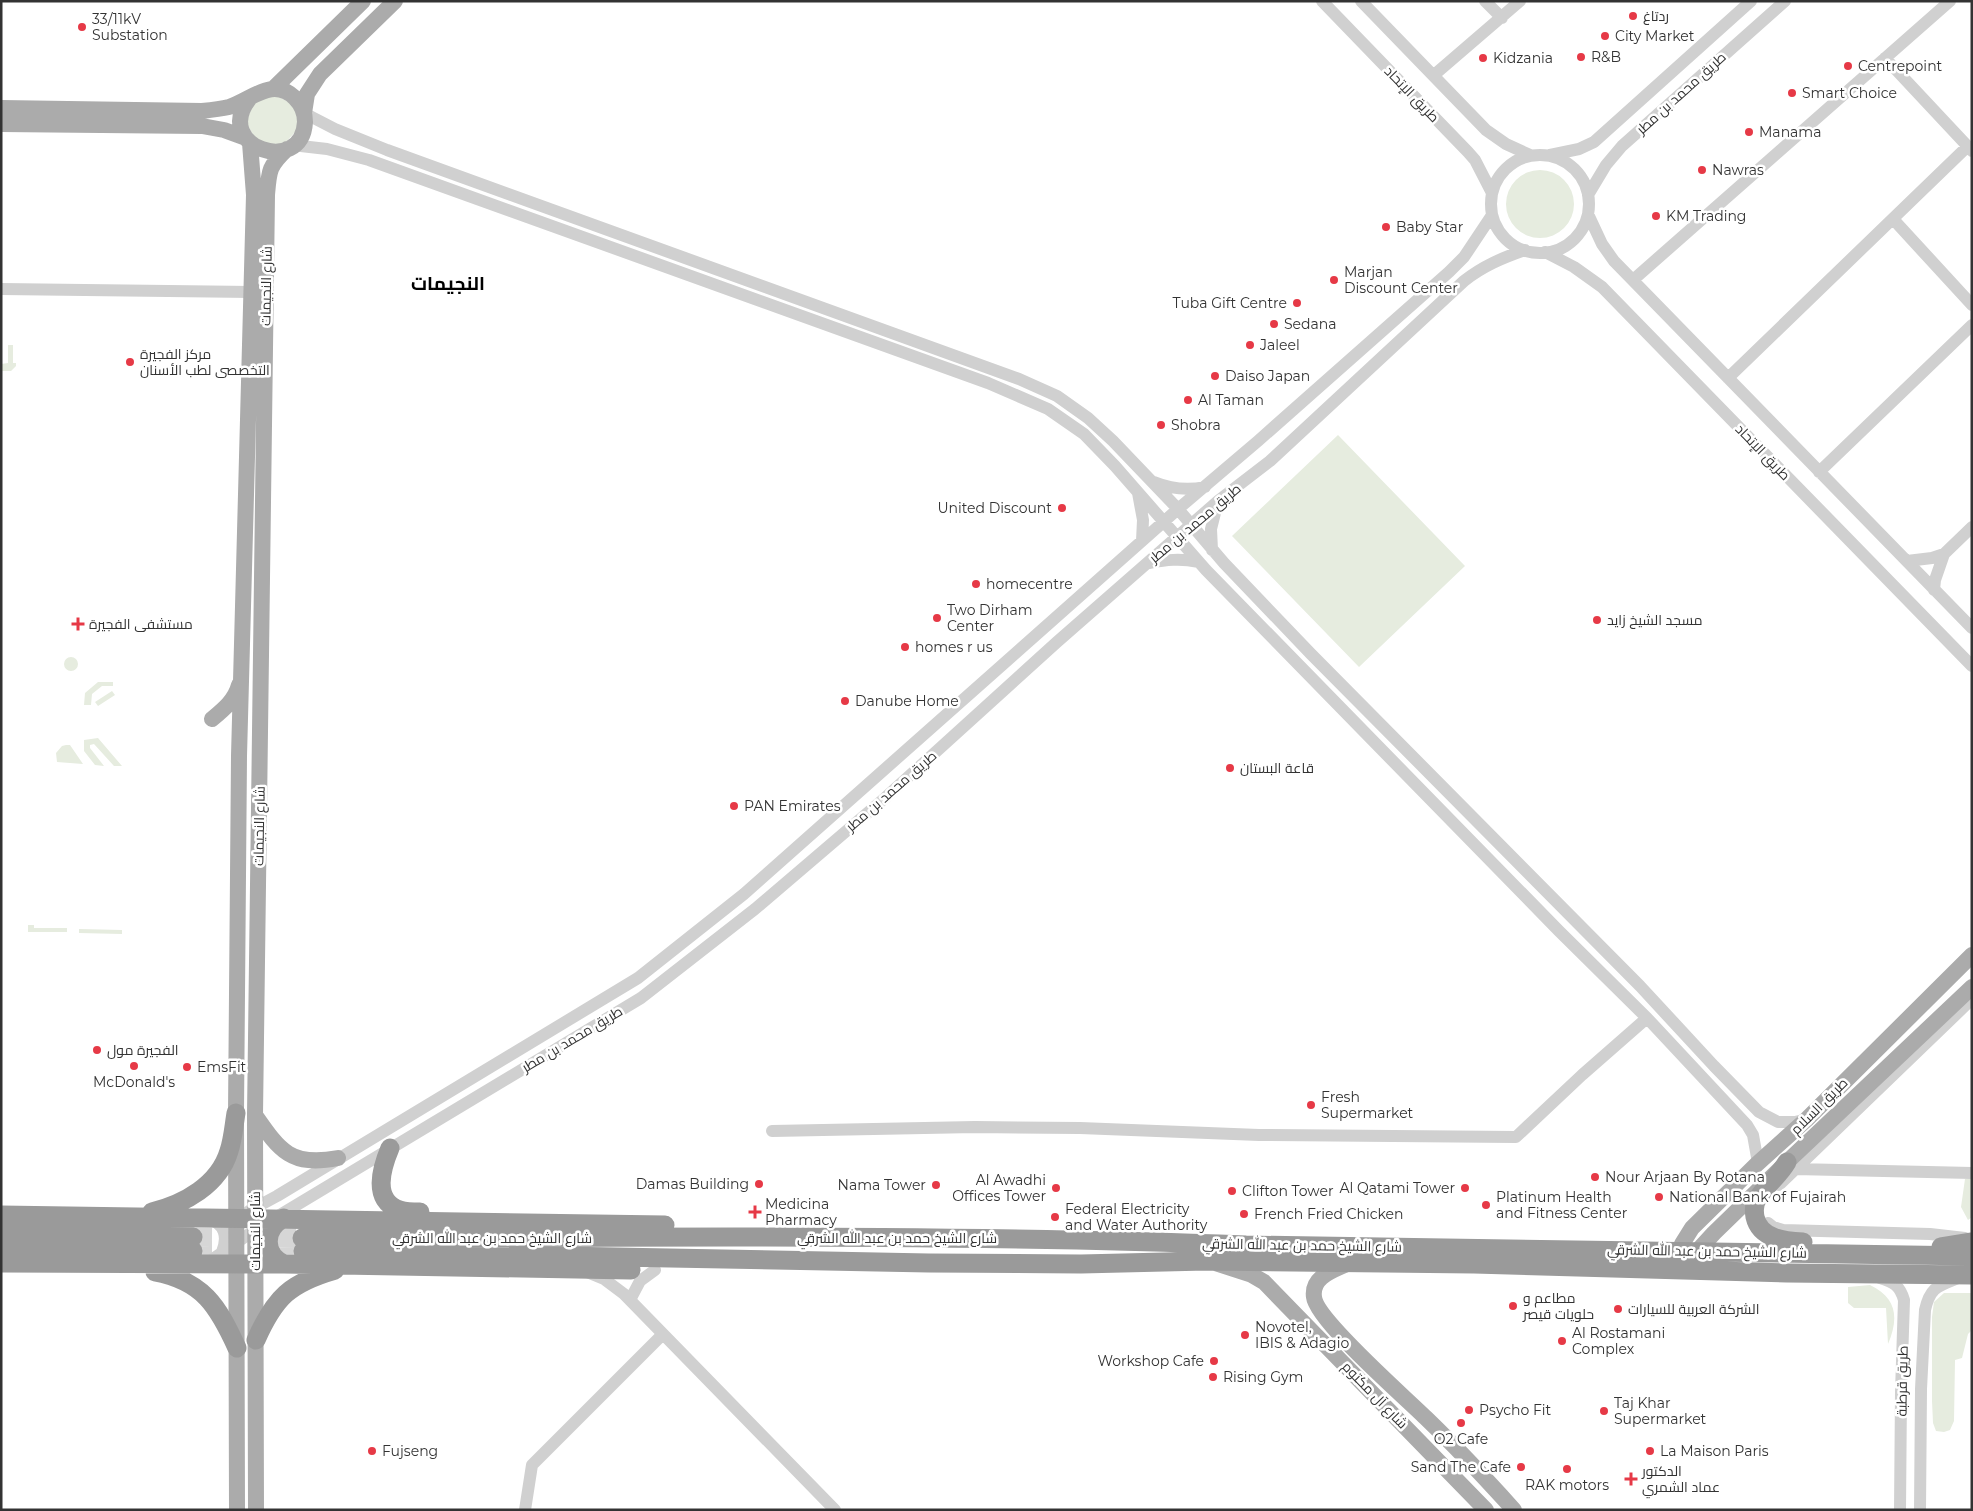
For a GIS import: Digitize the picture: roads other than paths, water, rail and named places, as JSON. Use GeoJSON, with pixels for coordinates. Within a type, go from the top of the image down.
{"type":"FeatureCollection","features":[{"type":"Feature","properties":{"kind":"highway"},"geometry":{"type":"LineString","coordinates":[[136,1216],[179,1202],[203,1189],[225,1161],[236,1113]]}},
{"type":"Feature","properties":{"kind":"highway"},"geometry":{"type":"LineString","coordinates":[[390,1148],[382,1168],[380,1183],[383,1194],[390,1204],[399,1210],[453,1217],[470,1222]]}},
{"type":"Feature","properties":{"kind":"highway"},"geometry":{"type":"LineString","coordinates":[[1791,1166],[1781,1173],[1757,1198],[1756,1221],[1764,1232],[1783,1241],[1859,1247],[1901,1255]]}},
{"type":"Feature","properties":{"kind":"highway"},"geometry":{"type":"LineString","coordinates":[[1,1215],[908,1229],[964,1232],[980,1238]]}},
{"type":"Feature","properties":{"kind":"highway"},"geometry":{"type":"LineString","coordinates":[[279,1218],[272,1227],[268,1241],[272,1256],[284,1264]]}},
{"type":"Feature","properties":{"kind":"highway"},"geometry":{"type":"LineString","coordinates":[[1,1233],[197,1251],[246,1265],[754,1271],[872,1268],[929,1262]]}},
{"type":"Feature","properties":{"kind":"highway","name":"شارع الشيخ حمد بن عبد الله الشرقي"},"geometry":{"type":"LineString","coordinates":[[1692,1262],[1661,1250],[1246,1245],[980,1238],[303,1244],[929,1262],[1081,1264],[1206,1261],[1526,1266],[1692,1262],[1868,1273],[1970,1276]]}},
{"type":"Feature","properties":{"kind":"highway"},"geometry":{"type":"LineString","coordinates":[[1928,1255],[1940,1247],[1966,1239]]}},
{"type":"Feature","properties":{"kind":"highway"},"geometry":{"type":"LineString","coordinates":[[1,1249],[197,1251]]}},
{"type":"Feature","properties":{"kind":"highway"},"geometry":{"type":"LineString","coordinates":[[1526,1266],[1542,1262],[1667,1262],[1669,1254],[1661,1250]]}},
{"type":"Feature","properties":{"kind":"highway"},"geometry":{"type":"LineString","coordinates":[[1,1263],[97,1265],[197,1251]]}},
{"type":"Feature","properties":{"kind":"highway"},"geometry":{"type":"LineString","coordinates":[[1692,1262],[1710,1267],[1710,1260],[1713,1258],[1831,1260],[1871,1255],[1972,1256]]}},
{"type":"Feature","properties":{"kind":"highway"},"geometry":{"type":"LineString","coordinates":[[97,1265],[118,1270],[155,1272],[177,1276],[202,1293],[218,1310],[237,1348]]}},
{"type":"Feature","properties":{"kind":"highway"},"geometry":{"type":"LineString","coordinates":[[256,1340],[264,1321],[282,1296],[290,1289],[307,1279],[352,1266]]}},
{"type":"Feature","properties":{"kind":"main road"},"geometry":{"type":"LineString","coordinates":[[274,88],[363,1]]}},
{"type":"Feature","properties":{"kind":"main road"},"geometry":{"type":"LineString","coordinates":[[1,124],[202,126],[224,130],[248,140],[259,149],[270,152],[290,147],[302,134],[307,94],[320,74],[395,1]]}},
{"type":"Feature","properties":{"kind":"main road"},"geometry":{"type":"LineString","coordinates":[[1,108],[202,111],[229,107],[249,99],[260,91],[274,88],[291,94],[300,104],[304,113]]}},
{"type":"Feature","properties":{"kind":"main road"},"geometry":{"type":"LineString","coordinates":[[248,140],[241,127],[241,115],[249,99]]}},
{"type":"Feature","properties":{"kind":"main road","name":"شارع النجيمات"},"geometry":{"type":"LineString","coordinates":[[248,140],[254,195],[241,680],[236,1113],[250,1218],[237,1241],[246,1265],[256,1340],[256,1510]]}},
{"type":"Feature","properties":{"kind":"main road","name":"شارع النجيمات"},"geometry":{"type":"LineString","coordinates":[[237,1510],[237,1348],[250,1218],[255,1115],[267,195],[268,174],[273,162],[290,147]]}},
{"type":"Feature","properties":{"kind":"main road"},"geometry":{"type":"LineString","coordinates":[[212,719],[233,698],[241,680]]}},
{"type":"Feature","properties":{"kind":"main road","name":"طريق السلام"},"geometry":{"type":"LineString","coordinates":[[1972,955],[1807,1119],[1758,1163],[1692,1228],[1682,1244],[1692,1262],[1930,1033],[1972,987]]}},
{"type":"Feature","properties":{"kind":"main road"},"geometry":{"type":"LineString","coordinates":[[255,1115],[275,1144],[287,1154],[308,1161],[319,1162],[338,1158]]}},
{"type":"Feature","properties":{"kind":"main road","name":"شارع آل مكتوم"},"geometry":{"type":"LineString","coordinates":[[1206,1261],[1252,1275],[1264,1282],[1486,1510]]}},
{"type":"Feature","properties":{"kind":"main road","name":"شارع آل مكتوم"},"geometry":{"type":"LineString","coordinates":[[1350,1262],[1322,1276],[1316,1284],[1313,1292],[1318,1309],[1428,1419],[1514,1510]]}},
{"type":"Feature","properties":{"kind":"main road"},"geometry":{"type":"LineString","coordinates":[[1321,1340],[1325,1331],[1332,1330],[1340,1333]]}},
{"type":"Feature","properties":{"kind":"street","name":"طريق اﻹتحاد"},"geometry":{"type":"LineString","coordinates":[[1322,1],[1468,152],[1475,160],[1492,193]]}},
{"type":"Feature","properties":{"kind":"street","name":"طريق اﻹتحاد"},"geometry":{"type":"LineString","coordinates":[[1361,1],[1486,130],[1506,144],[1530,155]]}},
{"type":"Feature","properties":{"kind":"street"},"geometry":{"type":"LineString","coordinates":[[1485,1],[1502,18]]}},
{"type":"Feature","properties":{"kind":"street"},"geometry":{"type":"LineString","coordinates":[[1434,75],[1520,1]]}},
{"type":"Feature","properties":{"kind":"street","name":"طريق محمد بن مطر"},"geometry":{"type":"LineString","coordinates":[[1549,155],[1579,149],[1594,142],[1751,1]]}},
{"type":"Feature","properties":{"kind":"street","name":"طريق محمد بن مطر"},"geometry":{"type":"LineString","coordinates":[[1588,194],[1606,165],[1622,146],[1784,1]]}},
{"type":"Feature","properties":{"kind":"street"},"geometry":{"type":"LineString","coordinates":[[1633,280],[1950,1]]}},
{"type":"Feature","properties":{"kind":"street"},"geometry":{"type":"LineString","coordinates":[[1728,378],[1893,219],[1970,149],[1885,58]]}},
{"type":"Feature","properties":{"kind":"street"},"geometry":{"type":"LineString","coordinates":[[304,113],[335,129],[396,153],[1019,378],[1057,396],[1088,418],[1178,509],[1212,550],[1308,650],[1455,801],[1640,986],[1759,1112],[1769,1118],[1787,1122],[1807,1119]]}},
{"type":"Feature","properties":{"kind":"street"},"geometry":{"type":"LineString","coordinates":[[290,147],[327,149],[369,160],[988,383],[1048,409],[1084,434],[1137,491],[1198,562],[1696,1069],[1747,1124],[1753,1135],[1758,1163]]}},
{"type":"Feature","properties":{"kind":"street"},"geometry":{"type":"LineString","coordinates":[[1530,155],[1549,155],[1570,165],[1585,183],[1588,194],[1588,214],[1580,232],[1573,240],[1555,250],[1544,252],[1525,250],[1508,241],[1501,233],[1492,216],[1492,193],[1495,182],[1506,168],[1530,155]]}},
{"type":"Feature","properties":{"kind":"street","name":"طريق اﻹتحاد"},"geometry":{"type":"LineString","coordinates":[[1588,214],[1605,249],[1614,261],[1972,628]]}},
{"type":"Feature","properties":{"kind":"street","name":"طريق محمد بن مطر"},"geometry":{"type":"LineString","coordinates":[[250,1218],[338,1158],[638,978],[744,894],[1178,509],[1449,272],[1464,257],[1492,216]]}},
{"type":"Feature","properties":{"kind":"street"},"geometry":{"type":"LineString","coordinates":[[1893,219],[1972,305]]}},
{"type":"Feature","properties":{"kind":"street","name":"طريق محمد بن مطر"},"geometry":{"type":"LineString","coordinates":[[279,1218],[390,1148],[641,998],[755,909],[885,798],[1057,642],[1218,501],[1270,460],[1464,281],[1479,269],[1494,261],[1525,250]]}},
{"type":"Feature","properties":{"kind":"street","name":"طريق اﻹتحاد"},"geometry":{"type":"LineString","coordinates":[[1544,252],[1574,267],[1602,287],[1972,666]]}},
{"type":"Feature","properties":{"kind":"street"},"geometry":{"type":"LineString","coordinates":[[1,289],[252,292]]}},
{"type":"Feature","properties":{"kind":"street"},"geometry":{"type":"LineString","coordinates":[[1819,472],[1972,326]]}},
{"type":"Feature","properties":{"kind":"street"},"geometry":{"type":"LineString","coordinates":[[1150,481],[1174,489],[1192,490],[1205,487]]}},
{"type":"Feature","properties":{"kind":"street"},"geometry":{"type":"LineString","coordinates":[[1137,491],[1143,520],[1142,541]]}},
{"type":"Feature","properties":{"kind":"street"},"geometry":{"type":"LineString","coordinates":[[1212,550],[1210,529],[1218,501]]}},
{"type":"Feature","properties":{"kind":"street"},"geometry":{"type":"LineString","coordinates":[[1907,560],[1932,558],[1944,554],[1972,527]]}},
{"type":"Feature","properties":{"kind":"street"},"geometry":{"type":"LineString","coordinates":[[1934,590],[1935,580],[1944,554]]}},
{"type":"Feature","properties":{"kind":"street"},"geometry":{"type":"LineString","coordinates":[[1147,563],[1173,559],[1198,562]]}},
{"type":"Feature","properties":{"kind":"street"},"geometry":{"type":"LineString","coordinates":[[1290,656],[1294,647],[1308,650]]}},
{"type":"Feature","properties":{"kind":"street"},"geometry":{"type":"LineString","coordinates":[[1434,803],[1450,810],[1454,807],[1455,801]]}},
{"type":"Feature","properties":{"kind":"street"},"geometry":{"type":"LineString","coordinates":[[1544,915],[1546,909],[1551,907],[1561,908]]}},
{"type":"Feature","properties":{"kind":"street"},"geometry":{"type":"LineString","coordinates":[[1930,1033],[1972,999]]}},
{"type":"Feature","properties":{"kind":"street"},"geometry":{"type":"LineString","coordinates":[[772,1131],[992,1127],[1080,1128],[1259,1135],[1516,1137],[1582,1075],[1647,1018]]}},
{"type":"Feature","properties":{"kind":"street"},"geometry":{"type":"LineString","coordinates":[[1696,1069],[1702,1073],[1709,1072],[1710,1062]]}},
{"type":"Feature","properties":{"kind":"street"},"geometry":{"type":"LineString","coordinates":[[1966,1239],[1930,1234],[1777,1228],[1766,1220],[1763,1212],[1764,1203],[1791,1166],[1816,1169],[1972,1173]]}},
{"type":"Feature","properties":{"kind":"street"},"geometry":{"type":"LineString","coordinates":[[203,1217],[216,1222],[222,1228],[226,1241],[222,1252]]}},
{"type":"Feature","properties":{"kind":"street"},"geometry":{"type":"LineString","coordinates":[[197,1251],[222,1252],[237,1241]]}},
{"type":"Feature","properties":{"kind":"street"},"geometry":{"type":"LineString","coordinates":[[580,1269],[604,1280],[630,1300],[835,1510]]}},
{"type":"Feature","properties":{"kind":"street"},"geometry":{"type":"LineString","coordinates":[[630,1300],[640,1281],[655,1270]]}},
{"type":"Feature","properties":{"kind":"street","name":"طريق قرطبة"},"geometry":{"type":"LineString","coordinates":[[1868,1273],[1893,1282],[1899,1287],[1904,1300],[1900,1510]]}},
{"type":"Feature","properties":{"kind":"street","name":"طريق قرطبة"},"geometry":{"type":"LineString","coordinates":[[1920,1510],[1921,1389],[1927,1300],[1933,1289],[1970,1276]]}},
{"type":"Feature","properties":{"kind":"street"},"geometry":{"type":"LineString","coordinates":[[525,1510],[532,1465],[663,1334]]}},
{"type":"Feature","properties":{"kind":"street"},"geometry":{"type":"LineString","coordinates":[[1901,1389],[1921,1389]]}},
{"type":"Feature","properties":{"kind":"tunnel"},"geometry":{"type":"LineString","coordinates":[[193,1237],[302,1238]]}},
{"type":"Feature","properties":{"kind":"tunnel"},"geometry":{"type":"LineString","coordinates":[[193,1251],[303,1251]]}},
{"type":"Feature","properties":{"kind":"place","name":"ردتاغ"},"geometry":{"type":"Point","coordinates":[1633,16]}},
{"type":"Feature","properties":{"kind":"place","name":"33/11kV Substation"},"geometry":{"type":"Point","coordinates":[82,27]}},
{"type":"Feature","properties":{"kind":"place","name":"City Market"},"geometry":{"type":"Point","coordinates":[1605,36]}},
{"type":"Feature","properties":{"kind":"place","name":"R&B"},"geometry":{"type":"Point","coordinates":[1581,57]}},
{"type":"Feature","properties":{"kind":"place","name":"Kidzania"},"geometry":{"type":"Point","coordinates":[1483,58]}},
{"type":"Feature","properties":{"kind":"place","name":"Centrepoint"},"geometry":{"type":"Point","coordinates":[1848,66]}},
{"type":"Feature","properties":{"kind":"place","name":"Smart Choice"},"geometry":{"type":"Point","coordinates":[1792,93]}},
{"type":"Feature","properties":{"kind":"place","name":"Manama"},"geometry":{"type":"Point","coordinates":[1749,132]}},
{"type":"Feature","properties":{"kind":"place","name":"Nawras"},"geometry":{"type":"Point","coordinates":[1702,170]}},
{"type":"Feature","properties":{"kind":"place","name":"KM Trading"},"geometry":{"type":"Point","coordinates":[1656,216]}},
{"type":"Feature","properties":{"kind":"place","name":"Baby Star"},"geometry":{"type":"Point","coordinates":[1386,227]}},
{"type":"Feature","properties":{"kind":"place","name":"Marjan Discount Center"},"geometry":{"type":"Point","coordinates":[1334,280]}},
{"type":"Feature","properties":{"kind":"place","name":"Tuba Gift Centre"},"geometry":{"type":"Point","coordinates":[1297,303]}},
{"type":"Feature","properties":{"kind":"place","name":"Sedana"},"geometry":{"type":"Point","coordinates":[1274,324]}},
{"type":"Feature","properties":{"kind":"place","name":"Jaleel"},"geometry":{"type":"Point","coordinates":[1250,345]}},
{"type":"Feature","properties":{"kind":"place","name":"مركز الفجيرة التخصصى لطب الأسنان"},"geometry":{"type":"Point","coordinates":[130,362]}},
{"type":"Feature","properties":{"kind":"place","name":"Daiso Japan"},"geometry":{"type":"Point","coordinates":[1215,376]}},
{"type":"Feature","properties":{"kind":"place","name":"Al Taman"},"geometry":{"type":"Point","coordinates":[1188,400]}},
{"type":"Feature","properties":{"kind":"place","name":"Shobra"},"geometry":{"type":"Point","coordinates":[1161,425]}},
{"type":"Feature","properties":{"kind":"place","name":"United Discount"},"geometry":{"type":"Point","coordinates":[1062,508]}},
{"type":"Feature","properties":{"kind":"place","name":"homecentre"},"geometry":{"type":"Point","coordinates":[976,584]}},
{"type":"Feature","properties":{"kind":"place","name":"Two Dirham Center"},"geometry":{"type":"Point","coordinates":[937,618]}},
{"type":"Feature","properties":{"kind":"place","name":"مسجد الشيخ زايد"},"geometry":{"type":"Point","coordinates":[1597,620]}},
{"type":"Feature","properties":{"kind":"place","name":"مستشفى الفجيرة"},"geometry":{"type":"Point","coordinates":[78,624]}},
{"type":"Feature","properties":{"kind":"place","name":"homes r us"},"geometry":{"type":"Point","coordinates":[905,647]}},
{"type":"Feature","properties":{"kind":"place","name":"Danube Home"},"geometry":{"type":"Point","coordinates":[845,701]}},
{"type":"Feature","properties":{"kind":"place","name":"قاعة البستان"},"geometry":{"type":"Point","coordinates":[1230,768]}},
{"type":"Feature","properties":{"kind":"place","name":"PAN Emirates"},"geometry":{"type":"Point","coordinates":[734,806]}},
{"type":"Feature","properties":{"kind":"place","name":"الفجيرة مول"},"geometry":{"type":"Point","coordinates":[97,1050]}},
{"type":"Feature","properties":{"kind":"place","name":"McDonald's"},"geometry":{"type":"Point","coordinates":[134,1066]}},
{"type":"Feature","properties":{"kind":"place","name":"EmsFit"},"geometry":{"type":"Point","coordinates":[187,1067]}},
{"type":"Feature","properties":{"kind":"place","name":"Fresh Supermarket"},"geometry":{"type":"Point","coordinates":[1311,1105]}},
{"type":"Feature","properties":{"kind":"place","name":"Nour Arjaan By Rotana"},"geometry":{"type":"Point","coordinates":[1595,1177]}},
{"type":"Feature","properties":{"kind":"place","name":"Damas Building"},"geometry":{"type":"Point","coordinates":[759,1184]}},
{"type":"Feature","properties":{"kind":"place","name":"Nama Tower"},"geometry":{"type":"Point","coordinates":[936,1185]}},
{"type":"Feature","properties":{"kind":"place","name":"Al Awadhi Offices Tower"},"geometry":{"type":"Point","coordinates":[1056,1188]}},
{"type":"Feature","properties":{"kind":"place","name":"Al Qatami Tower"},"geometry":{"type":"Point","coordinates":[1465,1188]}},
{"type":"Feature","properties":{"kind":"place","name":"Clifton Tower"},"geometry":{"type":"Point","coordinates":[1232,1191]}},
{"type":"Feature","properties":{"kind":"place","name":"National Bank of Fujairah"},"geometry":{"type":"Point","coordinates":[1659,1197]}},
{"type":"Feature","properties":{"kind":"place","name":"Platinum Health and Fitness Center"},"geometry":{"type":"Point","coordinates":[1486,1205]}},
{"type":"Feature","properties":{"kind":"place","name":"Medicina Pharmacy"},"geometry":{"type":"Point","coordinates":[755,1212]}},
{"type":"Feature","properties":{"kind":"place","name":"French Fried Chicken"},"geometry":{"type":"Point","coordinates":[1244,1214]}},
{"type":"Feature","properties":{"kind":"place","name":"Federal Electricity and Water Authority"},"geometry":{"type":"Point","coordinates":[1055,1217]}},
{"type":"Feature","properties":{"kind":"place","name":"مطاعم و حلويات قيصر"},"geometry":{"type":"Point","coordinates":[1513,1306]}},
{"type":"Feature","properties":{"kind":"place","name":"الشركة العربية للسيارات"},"geometry":{"type":"Point","coordinates":[1618,1309]}},
{"type":"Feature","properties":{"kind":"place","name":"Novotel, IBIS & Adagio"},"geometry":{"type":"Point","coordinates":[1245,1335]}},
{"type":"Feature","properties":{"kind":"place","name":"Al Rostamani Complex"},"geometry":{"type":"Point","coordinates":[1562,1341]}},
{"type":"Feature","properties":{"kind":"place","name":"Workshop Cafe"},"geometry":{"type":"Point","coordinates":[1214,1361]}},
{"type":"Feature","properties":{"kind":"place","name":"Rising Gym"},"geometry":{"type":"Point","coordinates":[1213,1377]}},
{"type":"Feature","properties":{"kind":"place","name":"Psycho Fit"},"geometry":{"type":"Point","coordinates":[1469,1410]}},
{"type":"Feature","properties":{"kind":"place","name":"Taj Khar Supermarket"},"geometry":{"type":"Point","coordinates":[1604,1411]}},
{"type":"Feature","properties":{"kind":"place","name":"O2 Cafe"},"geometry":{"type":"Point","coordinates":[1461,1423]}},
{"type":"Feature","properties":{"kind":"place","name":"Fujseng"},"geometry":{"type":"Point","coordinates":[372,1451]}},
{"type":"Feature","properties":{"kind":"place","name":"La Maison Paris"},"geometry":{"type":"Point","coordinates":[1650,1451]}},
{"type":"Feature","properties":{"kind":"place","name":"Sand The Cafe"},"geometry":{"type":"Point","coordinates":[1521,1467]}},
{"type":"Feature","properties":{"kind":"place","name":"RAK motors"},"geometry":{"type":"Point","coordinates":[1567,1469]}},
{"type":"Feature","properties":{"kind":"place","name":"الدكتور عماد الشمري"},"geometry":{"type":"Point","coordinates":[1631,1479]}},
{"type":"Feature","properties":{"kind":"district","name":"النجيمات"},"geometry":{"type":"Point","coordinates":[448,283]}}]}
